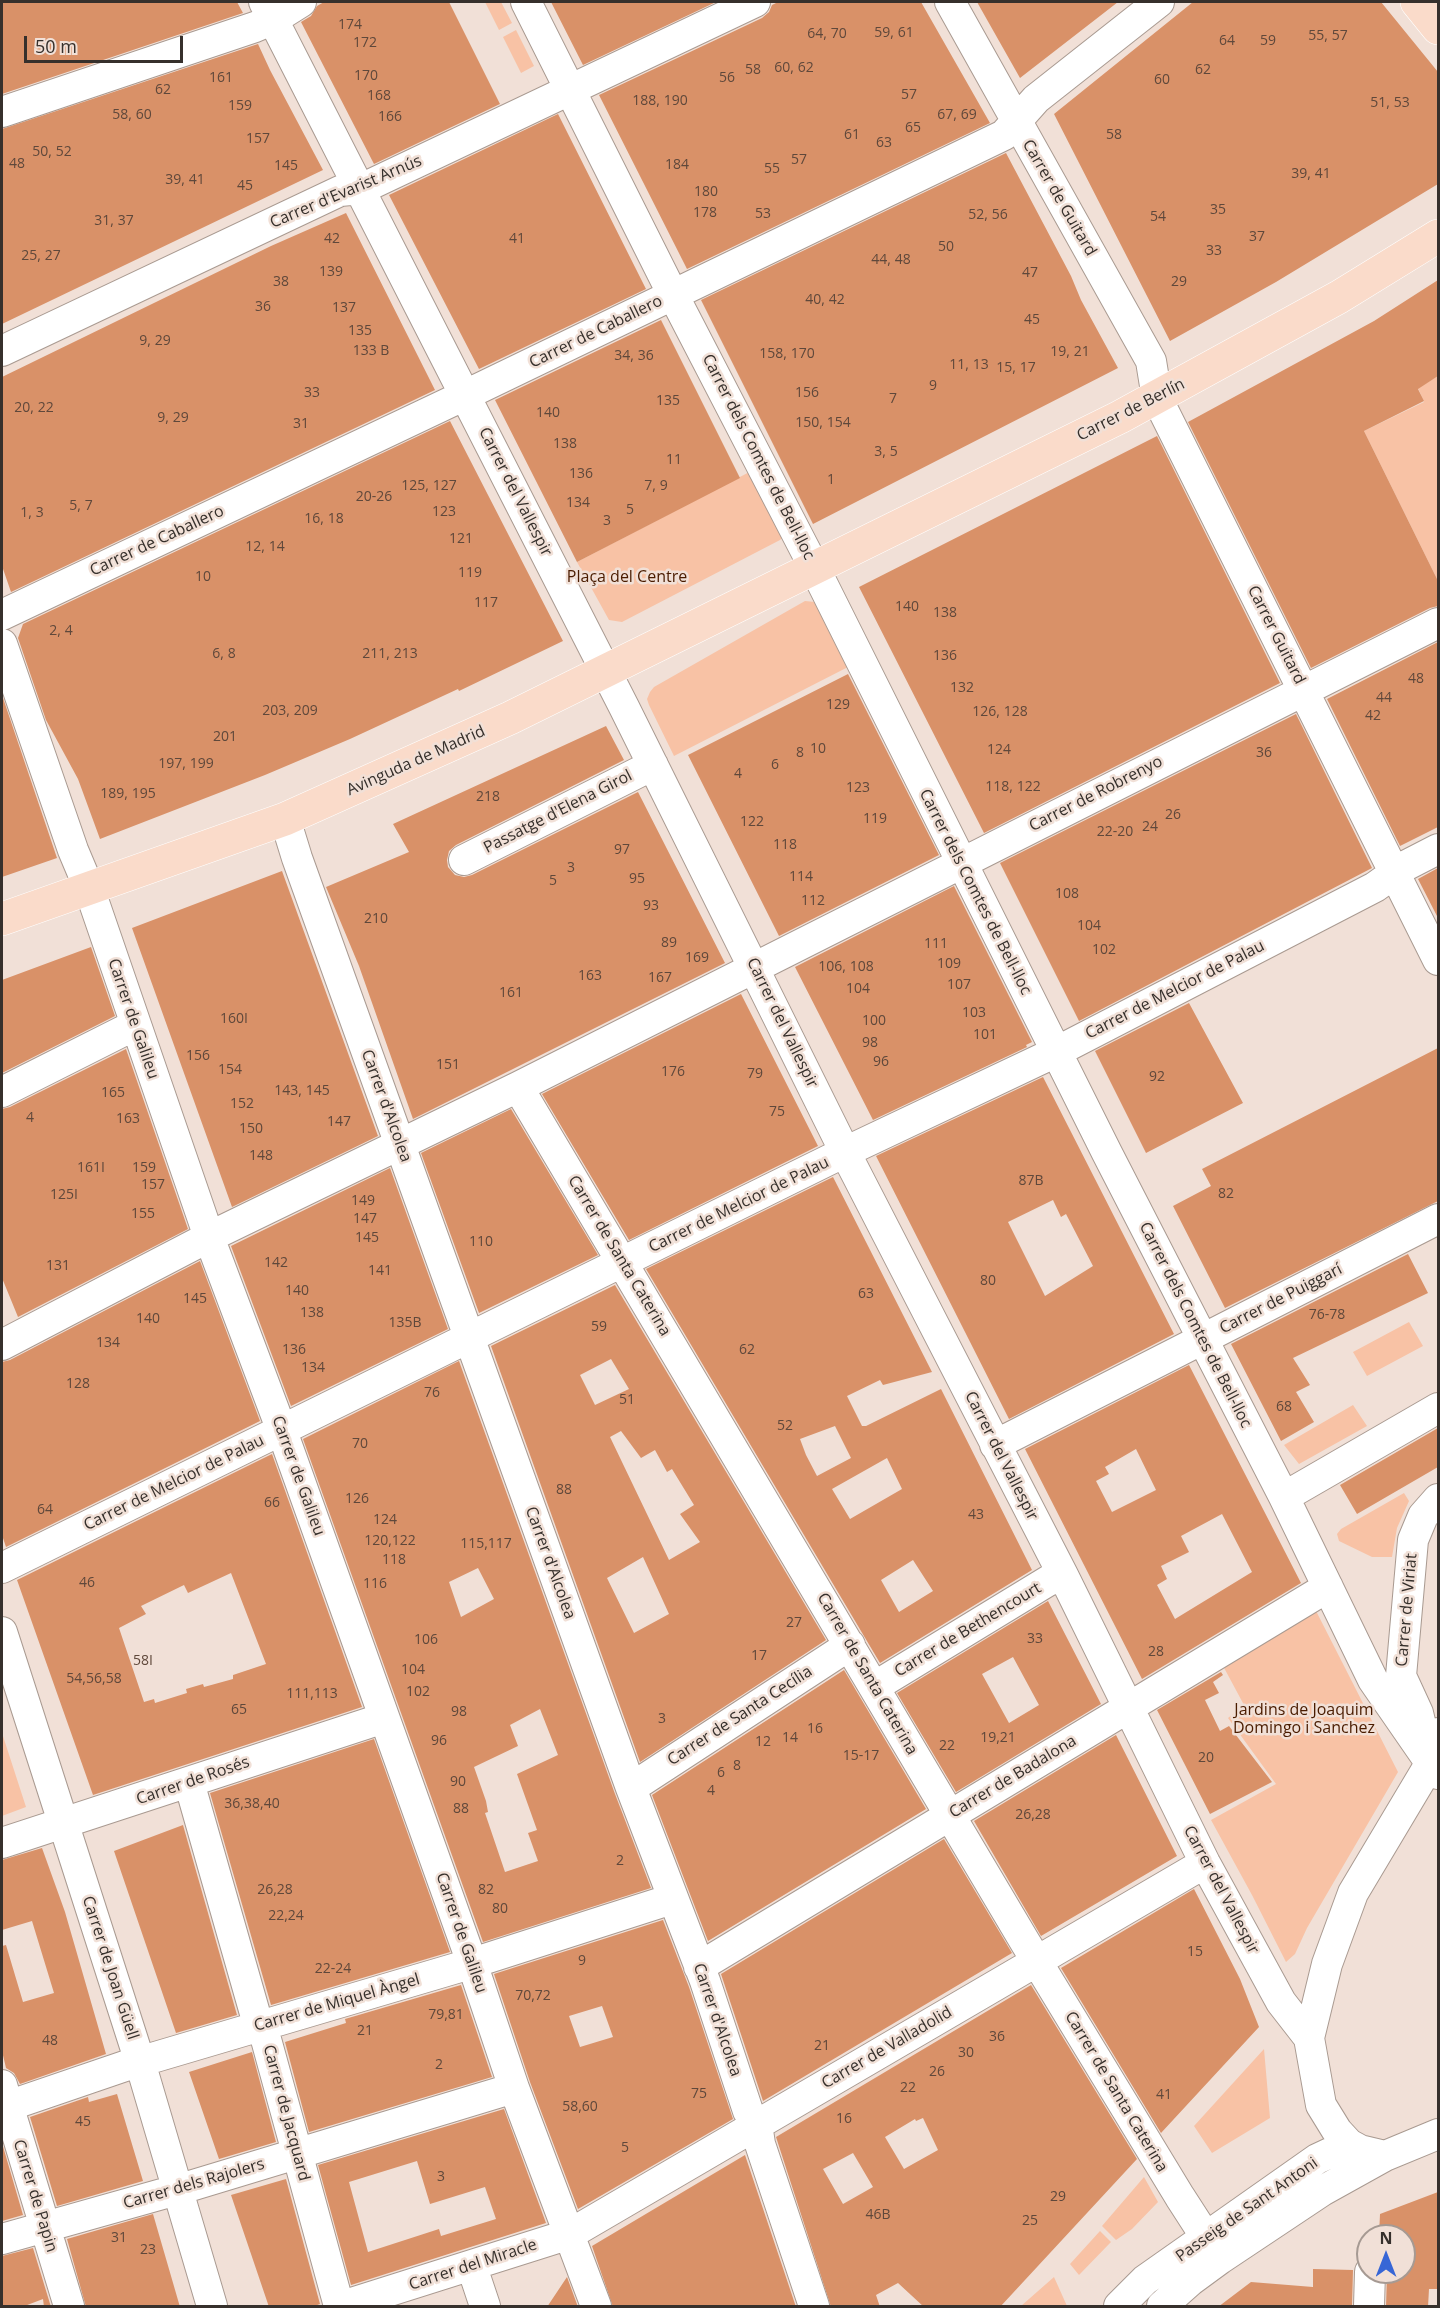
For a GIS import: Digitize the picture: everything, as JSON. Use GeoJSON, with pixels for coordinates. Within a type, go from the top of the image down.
{"type":"FeatureCollection","features":[{"type":"Feature","properties":{"kind":"main road"},"geometry":{"type":"LineString","coordinates":[[1417,2],[1438,28]]}},
{"type":"Feature","properties":{"kind":"main road","name":"Carrer de Berlín"},"geometry":{"type":"LineString","coordinates":[[814,567],[1157,398],[1339,297],[1438,236]]}},
{"type":"Feature","properties":{"kind":"main road","name":"Avinguda de Madrid"},"geometry":{"type":"LineString","coordinates":[[2,919],[285,819],[510,718],[814,567]]}},
{"type":"Feature","properties":{"kind":"street"},"geometry":{"type":"LineString","coordinates":[[2,112],[255,27],[269,10],[302,2]]}},
{"type":"Feature","properties":{"kind":"street","name":"Carrer dels Comtes de Bell-lloc"},"geometry":{"type":"LineString","coordinates":[[526,2],[814,567],[960,863],[1201,1339],[1284,1497],[1373,1680],[1435,1769]]}},
{"type":"Feature","properties":{"kind":"street","name":"Carrer de Guitard"},"geometry":{"type":"LineString","coordinates":[[950,2],[1151,361],[1157,398]]}},
{"type":"Feature","properties":{"kind":"street","name":"Carrer de Caballero"},"geometry":{"type":"LineString","coordinates":[[2,615],[1004,135],[1036,99],[1159,2]]}},
{"type":"Feature","properties":{"kind":"street","name":"Carrer d'Evarist Arnús"},"geometry":{"type":"LineString","coordinates":[[2,351],[340,191],[361,189],[742,4]]}},
{"type":"Feature","properties":{"kind":"street","name":"Carrer del Vallespir"},"geometry":{"type":"LineString","coordinates":[[269,10],[606,671],[845,1152],[1063,1575],[1205,1863],[1281,2002],[1301,2031],[1309,2038]]}},
{"type":"Feature","properties":{"kind":"street","name":"Carrer Guitard"},"geometry":{"type":"LineString","coordinates":[[1157,398],[1394,872]]}},
{"type":"Feature","properties":{"kind":"street","name":"Carrer de Robrenyo"},"geometry":{"type":"LineString","coordinates":[[4,1334],[518,1087],[1438,623]]}},
{"type":"Feature","properties":{"kind":"street","name":"Carrer de Galileu"},"geometry":{"type":"LineString","coordinates":[[2,644],[209,1237],[282,1431],[472,1963],[514,2088],[596,2307]]}},
{"type":"Feature","properties":{"kind":"street","name":"Passatge d'Elena Girol"},"geometry":{"type":"LineString","coordinates":[[464,860],[653,765]]}},
{"type":"Feature","properties":{"kind":"street","name":"Carrer d'Alcolea"},"geometry":{"type":"LineString","coordinates":[[285,819],[630,1788],[699,1967],[748,2111],[757,2124],[760,2144],[814,2307]]}},
{"type":"Feature","properties":{"kind":"street","name":"Carrer de Melcior de Palau"},"geometry":{"type":"LineString","coordinates":[[2,1568],[845,1152],[1056,1052],[1375,887],[1394,872],[1438,849]]}},
{"type":"Feature","properties":{"kind":"street"},"geometry":{"type":"LineString","coordinates":[[1394,872],[1438,960]]}},
{"type":"Feature","properties":{"kind":"street"},"geometry":{"type":"LineString","coordinates":[[2,1092],[135,1025]]}},
{"type":"Feature","properties":{"kind":"street","name":"Carrer de Santa Caterina"},"geometry":{"type":"LineString","coordinates":[[518,1087],[1037,1962],[1213,2249]]}},
{"type":"Feature","properties":{"kind":"street","name":"Carrer de Puiggarí"},"geometry":{"type":"LineString","coordinates":[[995,1445],[1438,1219]]}},
{"type":"Feature","properties":{"kind":"street"},"geometry":{"type":"LineString","coordinates":[[1284,1497],[1438,1407]]}},
{"type":"Feature","properties":{"kind":"street","name":"Carrer de Viriat"},"geometry":{"type":"LineString","coordinates":[[1435,1769],[1418,1713],[1401,1676],[1413,1540],[1423,1516],[1438,1499]]}},
{"type":"Feature","properties":{"kind":"street","name":"Carrer de Bethencourt"},"geometry":{"type":"LineString","coordinates":[[874,1687],[1048,1581],[1063,1575]]}},
{"type":"Feature","properties":{"kind":"street","name":"Carrer de Badalona"},"geometry":{"type":"LineString","coordinates":[[699,1967],[1328,1587]]}},
{"type":"Feature","properties":{"kind":"street","name":"Carrer de Joan Güell"},"geometry":{"type":"LineString","coordinates":[[2,1632],[140,2062],[212,2307]]}},
{"type":"Feature","properties":{"kind":"street","name":"Carrer de Santa Cecília"},"geometry":{"type":"LineString","coordinates":[[630,1788],[850,1645]]}},
{"type":"Feature","properties":{"kind":"street","name":"Carrer de Rosés"},"geometry":{"type":"LineString","coordinates":[[2,1843],[384,1718]]}},
{"type":"Feature","properties":{"kind":"street"},"geometry":{"type":"LineString","coordinates":[[1385,2156],[1360,2150],[1349,2144],[1337,2131],[1321,2105],[1309,2038],[1327,1964],[1353,1893],[1435,1769],[1438,1733]]}},
{"type":"Feature","properties":{"kind":"street","name":"Carrer de Jacquard"},"geometry":{"type":"LineString","coordinates":[[189,1782],[256,2017],[261,2024],[340,2307]]}},
{"type":"Feature","properties":{"kind":"street","name":"Carrer de Valladolid"},"geometry":{"type":"LineString","coordinates":[[570,2234],[1205,1863]]}},
{"type":"Feature","properties":{"kind":"street","name":"Carrer de Miquel Àngel"},"geometry":{"type":"LineString","coordinates":[[4,2099],[140,2062],[261,2024],[472,1963],[672,1899]]}},
{"type":"Feature","properties":{"kind":"street","name":"Carrer dels Rajolers"},"geometry":{"type":"LineString","coordinates":[[2,2238],[179,2189],[514,2088]]}},
{"type":"Feature","properties":{"kind":"street","name":"Carrer de Papin"},"geometry":{"type":"LineString","coordinates":[[4,2099],[69,2307]]}},
{"type":"Feature","properties":{"kind":"street","name":"Passeig de Sant Antoni"},"geometry":{"type":"LineString","coordinates":[[1119,2307],[1145,2280],[1213,2249],[1385,2156],[1438,2134]]}},
{"type":"Feature","properties":{"kind":"street","name":"Passeig de Sant Antoni"},"geometry":{"type":"LineString","coordinates":[[1162,2307],[1190,2281],[1213,2249],[1317,2159],[1349,2144]]}},
{"type":"Feature","properties":{"kind":"street","name":"Carrer del Miracle"},"geometry":{"type":"LineString","coordinates":[[340,2307],[472,2267],[570,2234]]}},
{"type":"Feature","properties":{"kind":"street"},"geometry":{"type":"LineString","coordinates":[[472,2267],[485,2307]]}},
{"type":"Feature","properties":{"kind":"street"},"geometry":{"type":"LineString","coordinates":[[1370,2284],[1370,2307]]}},
{"type":"Feature","properties":{"kind":"green space"},"geometry":{"type":"Polygon","coordinates":[[[485,2],[501,2],[512,23],[499,30],[485,2]]]}},
{"type":"Feature","properties":{"kind":"green space"},"geometry":{"type":"Polygon","coordinates":[[[516,30],[534,66],[521,73],[503,37],[516,30]]]}},
{"type":"Feature","properties":{"kind":"green space"},"geometry":{"type":"Polygon","coordinates":[[[1438,376],[1438,581],[1364,431],[1424,402],[1418,388],[1438,376]]]}},
{"type":"Feature","properties":{"kind":"green space","name":"Plaça del Centre"},"geometry":{"type":"Polygon","coordinates":[[[759,467],[785,535],[780,540],[622,622],[609,620],[577,562],[759,467]]]}},
{"type":"Feature","properties":{"kind":"green space"},"geometry":{"type":"Polygon","coordinates":[[[805,601],[815,602],[850,666],[674,756],[647,699],[654,687],[805,601]]]}},
{"type":"Feature","properties":{"kind":"green space"},"geometry":{"type":"Polygon","coordinates":[[[1409,1322],[1423,1346],[1367,1376],[1353,1352],[1409,1322]]]}},
{"type":"Feature","properties":{"kind":"green space"},"geometry":{"type":"Polygon","coordinates":[[[1353,1405],[1367,1426],[1299,1464],[1284,1445],[1353,1405]]]}},
{"type":"Feature","properties":{"kind":"green space"},"geometry":{"type":"Polygon","coordinates":[[[1404,1493],[1409,1501],[1397,1528],[1392,1557],[1372,1557],[1339,1541],[1337,1534],[1341,1529],[1404,1493]]]}},
{"type":"Feature","properties":{"kind":"green space","name":"Jardins de Joaquim Domingo i Sanchez"},"geometry":{"type":"Polygon","coordinates":[[[1314,1607],[1398,1772],[1307,1928],[1295,1954],[1286,1962],[1211,1820],[1276,1784],[1228,1718],[1244,1705],[1222,1664],[1314,1607]]]}},
{"type":"Feature","properties":{"kind":"green space"},"geometry":{"type":"Polygon","coordinates":[[[2,1733],[26,1807],[2,1816],[2,1733]]]}},
{"type":"Feature","properties":{"kind":"green space"},"geometry":{"type":"Polygon","coordinates":[[[1264,2049],[1270,2118],[1212,2153],[1194,2126],[1264,2049]]]}},
{"type":"Feature","properties":{"kind":"green space"},"geometry":{"type":"Polygon","coordinates":[[[1144,2177],[1158,2202],[1132,2229],[1116,2240],[1102,2226],[1144,2177]]]}},
{"type":"Feature","properties":{"kind":"green space"},"geometry":{"type":"Polygon","coordinates":[[[1100,2231],[1111,2242],[1079,2275],[1070,2264],[1100,2231]]]}},
{"type":"Feature","properties":{"kind":"green space"},"geometry":{"type":"Polygon","coordinates":[[[1054,2277],[1067,2306],[1021,2306],[1054,2277]]]}},
{"type":"Feature","properties":{"kind":"building"},"geometry":{"type":"Polygon","coordinates":[[[2,2],[237,2],[243,13],[2,94],[2,2]]]}},
{"type":"Feature","properties":{"kind":"building"},"geometry":{"type":"Polygon","coordinates":[[[324,2],[449,2],[500,104],[374,164],[301,22],[311,16],[317,6],[324,2]]]}},
{"type":"Feature","properties":{"kind":"building"},"geometry":{"type":"Polygon","coordinates":[[[551,2],[716,2],[583,65],[551,2]]]}},
{"type":"Feature","properties":{"kind":"building"},"geometry":{"type":"Polygon","coordinates":[[[778,2],[921,2],[990,123],[687,269],[599,95],[762,18],[769,12],[772,5],[778,2]]]}},
{"type":"Feature","properties":{"kind":"building"},"geometry":{"type":"Polygon","coordinates":[[[977,2],[1118,2],[1020,78],[977,2]]]}},
{"type":"Feature","properties":{"kind":"building"},"geometry":{"type":"Polygon","coordinates":[[[1193,2],[1381,2],[1438,72],[1438,184],[1276,282],[1170,341],[1054,114],[1193,2]]]}},
{"type":"Feature","properties":{"kind":"building"},"geometry":{"type":"Polygon","coordinates":[[[258,44],[323,170],[2,324],[2,129],[258,44]]]}},
{"type":"Feature","properties":{"kind":"building"},"geometry":{"type":"Polygon","coordinates":[[[558,114],[646,289],[479,369],[389,195],[558,114]]]}},
{"type":"Feature","properties":{"kind":"building"},"geometry":{"type":"Polygon","coordinates":[[[1006,153],[1118,368],[813,524],[701,300],[1006,153]]]}},
{"type":"Feature","properties":{"kind":"building"},"geometry":{"type":"Polygon","coordinates":[[[346,213],[435,390],[11,592],[2,566],[2,377],[271,246],[346,213]]]}},
{"type":"Feature","properties":{"kind":"building"},"geometry":{"type":"Polygon","coordinates":[[[1438,280],[1438,376],[1418,389],[1424,401],[1364,431],[1438,581],[1438,606],[1311,668],[1188,422],[1374,321],[1438,280]]]}},
{"type":"Feature","properties":{"kind":"building"},"geometry":{"type":"Polygon","coordinates":[[[661,320],[740,478],[577,562],[495,400],[661,320]]]}},
{"type":"Feature","properties":{"kind":"building"},"geometry":{"type":"Polygon","coordinates":[[[450,421],[563,641],[459,691],[458,689],[350,739],[265,775],[100,839],[78,779],[46,720],[18,638],[23,624],[450,421]]]}},
{"type":"Feature","properties":{"kind":"building"},"geometry":{"type":"Polygon","coordinates":[[[1157,436],[1280,683],[984,833],[859,587],[1157,436]]]}},
{"type":"Feature","properties":{"kind":"building"},"geometry":{"type":"Polygon","coordinates":[[[1438,642],[1438,827],[1400,846],[1327,699],[1438,642]]]}},
{"type":"Feature","properties":{"kind":"building"},"geometry":{"type":"Polygon","coordinates":[[[848,674],[939,855],[779,936],[688,755],[848,674]]]}},
{"type":"Feature","properties":{"kind":"building"},"geometry":{"type":"Polygon","coordinates":[[[2,695],[57,858],[2,877],[2,695]]]}},
{"type":"Feature","properties":{"kind":"building"},"geometry":{"type":"Polygon","coordinates":[[[1296,714],[1372,868],[1079,1021],[1000,863],[1296,714]]]}},
{"type":"Feature","properties":{"kind":"building"},"geometry":{"type":"Polygon","coordinates":[[[606,726],[624,760],[456,845],[449,851],[448,867],[455,875],[464,877],[472,875],[638,792],[725,963],[413,1119],[359,966],[326,887],[409,852],[393,824],[606,726]]]}},
{"type":"Feature","properties":{"kind":"building"},"geometry":{"type":"Polygon","coordinates":[[[1438,868],[1438,918],[1418,879],[1438,868]]]}},
{"type":"Feature","properties":{"kind":"building"},"geometry":{"type":"Polygon","coordinates":[[[282,871],[378,1136],[232,1207],[132,928],[282,871]]]}},
{"type":"Feature","properties":{"kind":"building"},"geometry":{"type":"Polygon","coordinates":[[[954,886],[1032,1042],[1026,1045],[1027,1047],[873,1120],[795,967],[954,886]]]}},
{"type":"Feature","properties":{"kind":"building"},"geometry":{"type":"Polygon","coordinates":[[[91,947],[115,1016],[2,1073],[2,980],[91,947]]]}},
{"type":"Feature","properties":{"kind":"building"},"geometry":{"type":"Polygon","coordinates":[[[741,994],[818,1146],[629,1240],[542,1094],[741,994]]]}},
{"type":"Feature","properties":{"kind":"building"},"geometry":{"type":"Polygon","coordinates":[[[1189,1003],[1243,1103],[1146,1153],[1095,1051],[1189,1003]]]}},
{"type":"Feature","properties":{"kind":"building"},"geometry":{"type":"Polygon","coordinates":[[[1438,1048],[1438,1201],[1225,1308],[1173,1206],[1211,1186],[1202,1169],[1438,1048]]]}},
{"type":"Feature","properties":{"kind":"building"},"geometry":{"type":"Polygon","coordinates":[[[126,1049],[188,1229],[18,1317],[2,1278],[2,1109],[126,1049]]]}},
{"type":"Feature","properties":{"kind":"building"},"geometry":{"type":"Polygon","coordinates":[[[1043,1077],[1174,1334],[1009,1419],[876,1156],[1043,1077]],[[1053,1200],[1008,1222],[1045,1296],[1093,1266],[1066,1214],[1061,1217],[1053,1200]]]}},
{"type":"Feature","properties":{"kind":"building"},"geometry":{"type":"Polygon","coordinates":[[[511,1109],[598,1255],[479,1313],[421,1153],[511,1109]]]}},
{"type":"Feature","properties":{"kind":"building"},"geometry":{"type":"Polygon","coordinates":[[[390,1168],[448,1329],[291,1406],[231,1246],[390,1168]]]}},
{"type":"Feature","properties":{"kind":"building"},"geometry":{"type":"Polygon","coordinates":[[[833,1177],[932,1372],[883,1385],[880,1380],[847,1396],[862,1426],[941,1389],[1032,1570],[880,1663],[646,1269],[833,1177]],[[835,1426],[800,1439],[817,1476],[851,1458],[835,1426]],[[887,1458],[832,1489],[850,1519],[902,1489],[887,1458]],[[913,1560],[881,1580],[899,1612],[933,1591],[913,1560]]]}},
{"type":"Feature","properties":{"kind":"building"},"geometry":{"type":"Polygon","coordinates":[[[1408,1254],[1428,1293],[1293,1358],[1310,1385],[1296,1392],[1314,1422],[1281,1441],[1231,1344],[1408,1254]]]}},
{"type":"Feature","properties":{"kind":"building"},"geometry":{"type":"Polygon","coordinates":[[[200,1261],[260,1421],[6,1547],[2,1535],[2,1362],[10,1360],[200,1261]]]}},
{"type":"Feature","properties":{"kind":"building"},"geometry":{"type":"Polygon","coordinates":[[[615,1285],[826,1640],[640,1762],[491,1346],[615,1285]],[[611,1359],[580,1375],[595,1405],[629,1389],[611,1359]],[[621,1431],[610,1437],[669,1560],[700,1542],[680,1514],[694,1505],[672,1469],[667,1472],[655,1450],[641,1458],[621,1431]],[[643,1557],[607,1578],[634,1633],[669,1614],[643,1557]]]}},
{"type":"Feature","properties":{"kind":"building"},"geometry":{"type":"Polygon","coordinates":[[[459,1361],[651,1888],[483,1942],[303,1439],[459,1361]],[[478,1568],[449,1582],[461,1617],[494,1599],[478,1568]],[[540,1709],[510,1725],[518,1746],[474,1767],[486,1801],[488,1812],[485,1813],[505,1872],[538,1861],[528,1833],[537,1830],[517,1774],[558,1755],[540,1709]]]}},
{"type":"Feature","properties":{"kind":"building"},"geometry":{"type":"Polygon","coordinates":[[[1189,1365],[1301,1583],[1142,1679],[1025,1449],[1189,1365]],[[1136,1449],[1105,1467],[1109,1474],[1096,1481],[1112,1512],[1156,1490],[1136,1449]],[[1222,1514],[1181,1536],[1189,1552],[1161,1566],[1167,1579],[1157,1585],[1175,1619],[1252,1572],[1222,1514]]]}},
{"type":"Feature","properties":{"kind":"building"},"geometry":{"type":"Polygon","coordinates":[[[1438,1428],[1438,1467],[1357,1514],[1340,1485],[1438,1428]]]}},
{"type":"Feature","properties":{"kind":"building"},"geometry":{"type":"Polygon","coordinates":[[[272,1454],[362,1707],[93,1795],[17,1580],[272,1454]],[[231,1573],[188,1593],[184,1585],[141,1606],[146,1614],[119,1628],[144,1702],[154,1699],[155,1703],[187,1693],[186,1689],[233,1679],[233,1675],[266,1664],[231,1573]]]}},
{"type":"Feature","properties":{"kind":"building"},"geometry":{"type":"Polygon","coordinates":[[[1048,1601],[1101,1704],[956,1792],[897,1693],[1048,1601]],[[1013,1657],[982,1674],[1009,1723],[1039,1705],[1013,1657]]]}},
{"type":"Feature","properties":{"kind":"building"},"geometry":{"type":"Polygon","coordinates":[[[844,1670],[926,1809],[708,1941],[652,1795],[844,1670]]]}},
{"type":"Feature","properties":{"kind":"building"},"geometry":{"type":"Polygon","coordinates":[[[1221,1672],[1223,1675],[1213,1682],[1219,1693],[1205,1700],[1220,1731],[1229,1726],[1272,1782],[1210,1814],[1157,1710],[1221,1672]]]}},
{"type":"Feature","properties":{"kind":"building"},"geometry":{"type":"Polygon","coordinates":[[[1116,1735],[1177,1856],[1041,1936],[974,1821],[1116,1735]]]}},
{"type":"Feature","properties":{"kind":"building"},"geometry":{"type":"Polygon","coordinates":[[[374,1739],[450,1952],[271,2005],[210,1793],[374,1739]]]}},
{"type":"Feature","properties":{"kind":"building"},"geometry":{"type":"Polygon","coordinates":[[[183,1825],[237,2015],[176,2033],[114,1851],[183,1825]]]}},
{"type":"Feature","properties":{"kind":"building"},"geometry":{"type":"Polygon","coordinates":[[[944,1839],[1012,1953],[763,2101],[721,1974],[944,1839]]]}},
{"type":"Feature","properties":{"kind":"building"},"geometry":{"type":"Polygon","coordinates":[[[42,1848],[65,1912],[106,2054],[20,2084],[14,2073],[6,2068],[2,2051],[2,1946],[6,1945],[23,2002],[54,1993],[32,1921],[2,1930],[2,1860],[42,1848]]]}},
{"type":"Feature","properties":{"kind":"building"},"geometry":{"type":"Polygon","coordinates":[[[1194,1889],[1240,1979],[1259,2027],[1161,2133],[1061,1968],[1194,1889]]]}},
{"type":"Feature","properties":{"kind":"building"},"geometry":{"type":"Polygon","coordinates":[[[663,1920],[689,1987],[733,2119],[578,2209],[530,2082],[494,1974],[663,1920]],[[602,2006],[569,2016],[580,2047],[613,2037],[602,2006]]]}},
{"type":"Feature","properties":{"kind":"building"},"geometry":{"type":"Polygon","coordinates":[[[461,1985],[492,2077],[309,2132],[285,2042],[346,2023],[345,2019],[461,1985]]]}},
{"type":"Feature","properties":{"kind":"building"},"geometry":{"type":"Polygon","coordinates":[[[1031,1985],[1137,2159],[1000,2307],[924,2307],[898,2283],[876,2295],[880,2307],[831,2307],[776,2137],[1031,1985]],[[923,2118],[916,2121],[915,2119],[885,2137],[904,2169],[938,2150],[923,2118]],[[853,2153],[823,2169],[843,2204],[873,2187],[853,2153]]]}},
{"type":"Feature","properties":{"kind":"building"},"geometry":{"type":"Polygon","coordinates":[[[252,2052],[276,2142],[219,2159],[189,2072],[252,2052]]]}},
{"type":"Feature","properties":{"kind":"building"},"geometry":{"type":"Polygon","coordinates":[[[117,2094],[143,2181],[57,2206],[30,2117],[88,2097],[89,2102],[117,2094]]]}},
{"type":"Feature","properties":{"kind":"building"},"geometry":{"type":"Polygon","coordinates":[[[504,2109],[546,2223],[351,2285],[318,2165],[504,2109]],[[417,2161],[349,2182],[368,2252],[439,2229],[441,2236],[496,2219],[485,2187],[430,2204],[417,2161]]]}},
{"type":"Feature","properties":{"kind":"building"},"geometry":{"type":"Polygon","coordinates":[[[2,2143],[23,2215],[2,2221],[2,2143]]]}},
{"type":"Feature","properties":{"kind":"building"},"geometry":{"type":"Polygon","coordinates":[[[745,2155],[796,2307],[613,2307],[592,2246],[745,2155]]]}},
{"type":"Feature","properties":{"kind":"building"},"geometry":{"type":"Polygon","coordinates":[[[286,2179],[320,2304],[312,2307],[269,2307],[231,2195],[286,2179]]]}},
{"type":"Feature","properties":{"kind":"building"},"geometry":{"type":"Polygon","coordinates":[[[1438,2192],[1438,2289],[1429,2289],[1428,2307],[1386,2307],[1387,2284],[1416,2284],[1416,2224],[1380,2224],[1380,2214],[1438,2192]]]}},
{"type":"Feature","properties":{"kind":"building"},"geometry":{"type":"Polygon","coordinates":[[[153,2214],[180,2307],[86,2307],[67,2239],[153,2214]]]}},
{"type":"Feature","properties":{"kind":"building"},"geometry":{"type":"Polygon","coordinates":[[[33,2248],[51,2307],[44,2307],[43,2299],[22,2307],[2,2307],[2,2256],[33,2248]]]}},
{"type":"Feature","properties":{"kind":"building"},"geometry":{"type":"Polygon","coordinates":[[[1313,2269],[1353,2270],[1352,2307],[1218,2307],[1251,2282],[1313,2287],[1313,2269]]]}},
{"type":"Feature","properties":{"kind":"building"},"geometry":{"type":"Polygon","coordinates":[[[567,2277],[578,2307],[547,2307],[567,2277]]]}}]}
